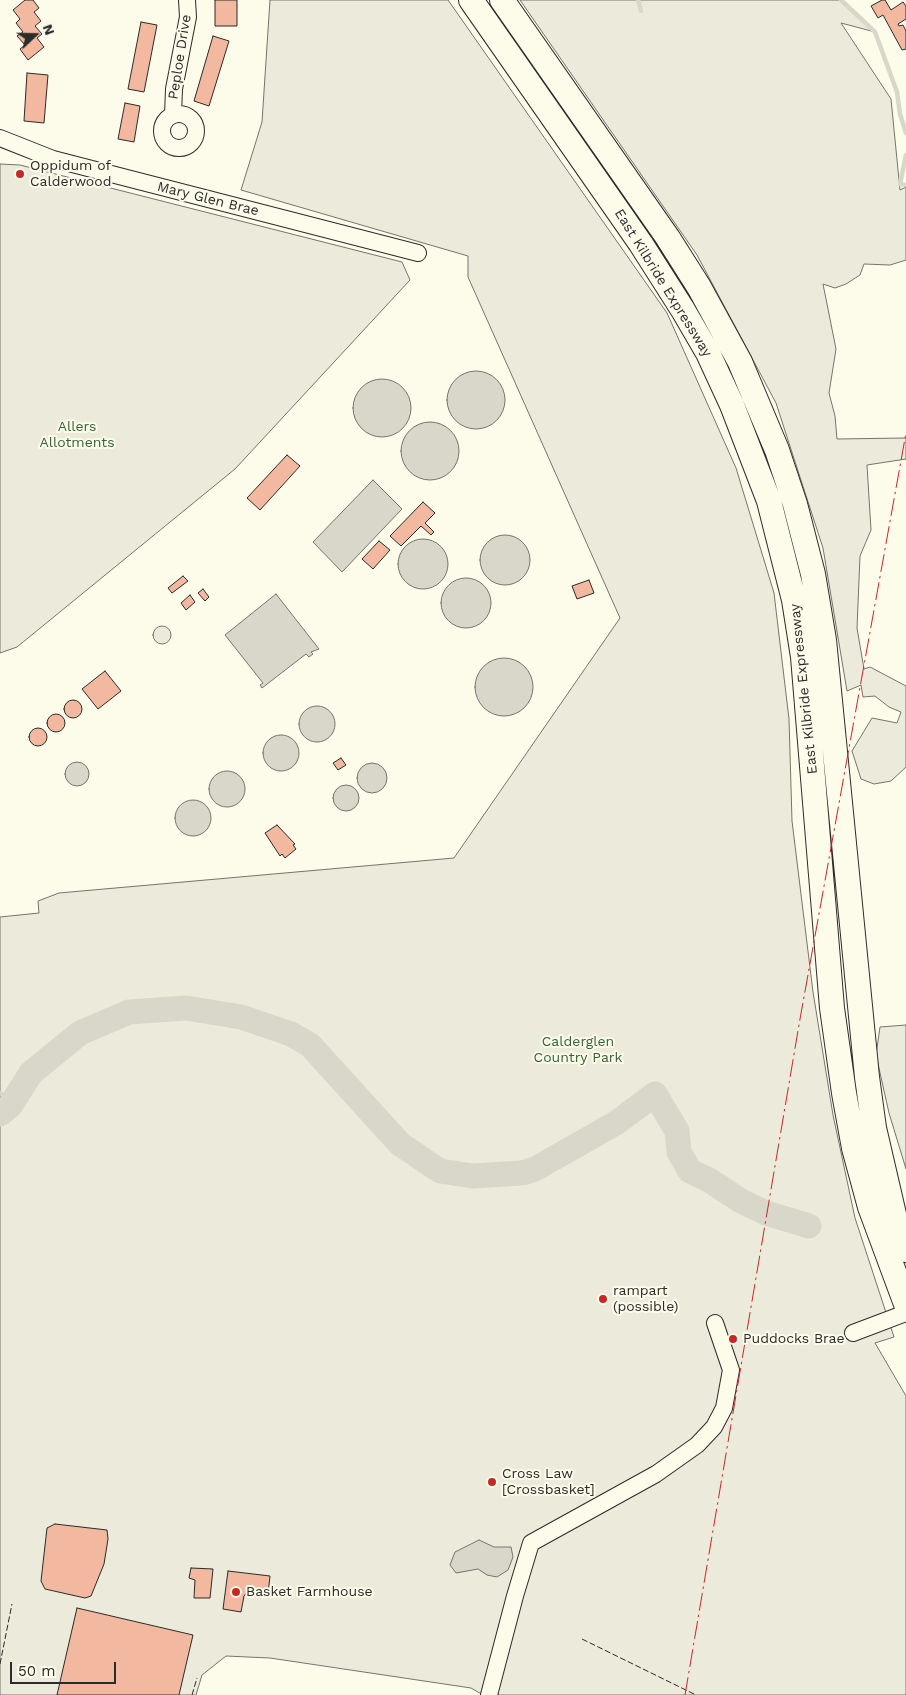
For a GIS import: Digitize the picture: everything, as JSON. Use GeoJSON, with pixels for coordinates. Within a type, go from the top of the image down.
{"type":"FeatureCollection","features":[{"type":"Feature","properties":{"kind":"highway","name":"East Kilbride Expressway"},"geometry":{"type":"LineString","coordinates":[[471,0],[641,244],[683,310],[708,353],[732,404],[769,501],[794,600],[803,657],[832,1008],[844,1093],[854,1148],[870,1207],[906,1304]]}},
{"type":"Feature","properties":{"kind":"highway","name":"East Kilbride Expressway"},"geometry":{"type":"LineString","coordinates":[[502,0],[668,238],[699,287],[740,362],[777,450],[795,504],[813,574],[824,640],[868,1086],[874,1128],[896,1223],[906,1250]]}},
{"type":"Feature","properties":{"kind":"street","name":"Peploe Drive"},"geometry":{"type":"LineString","coordinates":[[172,115],[174,89],[188,17],[187,0]]}},
{"type":"Feature","properties":{"kind":"street","name":"Mary Glen Brae"},"geometry":{"type":"LineString","coordinates":[[0,138],[54,159],[418,253]]}},
{"type":"Feature","properties":{"kind":"street"},"geometry":{"type":"LineString","coordinates":[[854,1332],[906,1313]]}},
{"type":"Feature","properties":{"kind":"street"},"geometry":{"type":"LineString","coordinates":[[489,1695],[514,1596],[531,1543],[656,1474],[698,1445],[714,1427],[724,1408],[731,1370],[715,1323]]}},
{"type":"Feature","properties":{"kind":"green space","name":"Calderglen Country Park"},"geometry":{"type":"Polygon","coordinates":[[[270,0],[448,0],[667,313],[736,468],[774,593],[789,719],[792,821],[813,992],[833,1115],[855,1218],[894,1337],[875,1343],[906,1396],[906,1695],[483,1695],[471,1688],[270,1658],[226,1656],[202,1675],[196,1695],[0,1695],[0,917],[39,913],[38,901],[59,893],[454,858],[620,618],[468,277],[468,256],[241,190],[262,122],[270,0]]]}},
{"type":"Feature","properties":{"kind":"green space"},"geometry":{"type":"Polygon","coordinates":[[[520,0],[841,0],[875,32],[841,23],[891,99],[900,190],[906,187],[906,260],[890,265],[864,264],[860,275],[846,284],[835,288],[823,284],[836,349],[829,393],[835,416],[837,439],[906,438],[906,459],[867,465],[871,530],[860,556],[857,628],[864,669],[870,667],[906,686],[906,767],[891,781],[874,784],[861,779],[852,751],[872,718],[897,723],[901,712],[889,707],[875,696],[863,697],[861,685],[847,691],[823,548],[776,403],[697,255],[520,0]]]}},
{"type":"Feature","properties":{"kind":"green space","name":"Allers Allotments"},"geometry":{"type":"Polygon","coordinates":[[[0,164],[20,165],[402,262],[410,280],[235,469],[17,647],[0,653],[0,164]]]}},
{"type":"Feature","properties":{"kind":"green space"},"geometry":{"type":"Polygon","coordinates":[[[162,626],[170,631],[171,635],[166,643],[162,644],[154,639],[153,635],[158,627],[162,626]]]}},
{"type":"Feature","properties":{"kind":"green space"},"geometry":{"type":"Polygon","coordinates":[[[906,1025],[906,1169],[889,1113],[876,1055],[880,1027],[906,1025]]]}},
{"type":"Feature","properties":{"kind":"shaded area"},"geometry":{"type":"Polygon","coordinates":[[[476,371],[487,373],[500,384],[505,400],[503,411],[492,424],[476,429],[465,427],[452,416],[447,400],[449,389],[460,376],[476,371]]]}},
{"type":"Feature","properties":{"kind":"shaded area"},"geometry":{"type":"Polygon","coordinates":[[[382,379],[393,381],[406,392],[411,408],[409,419],[398,432],[382,437],[371,435],[358,424],[353,408],[355,397],[366,384],[382,379]]]}},
{"type":"Feature","properties":{"kind":"shaded area"},"geometry":{"type":"Polygon","coordinates":[[[430,422],[441,424],[454,435],[459,451],[457,462],[446,475],[430,480],[419,478],[406,467],[401,451],[403,440],[414,427],[430,422]]]}},
{"type":"Feature","properties":{"kind":"shaded area"},"geometry":{"type":"Polygon","coordinates":[[[373,480],[402,509],[342,572],[313,542],[373,480]]]}},
{"type":"Feature","properties":{"kind":"shaded area"},"geometry":{"type":"Polygon","coordinates":[[[505,535],[514,537],[525,546],[530,560],[528,569],[519,580],[505,585],[496,583],[485,574],[480,560],[482,551],[491,540],[505,535]]]}},
{"type":"Feature","properties":{"kind":"shaded area"},"geometry":{"type":"Polygon","coordinates":[[[423,539],[432,541],[443,550],[448,564],[446,573],[437,584],[423,589],[414,587],[403,578],[398,564],[400,555],[409,544],[423,539]]]}},
{"type":"Feature","properties":{"kind":"shaded area"},"geometry":{"type":"Polygon","coordinates":[[[466,578],[475,580],[486,589],[491,603],[489,612],[480,623],[466,628],[457,626],[446,617],[441,603],[443,594],[452,583],[466,578]]]}},
{"type":"Feature","properties":{"kind":"shaded area"},"geometry":{"type":"Polygon","coordinates":[[[276,594],[319,649],[311,652],[313,654],[309,657],[306,654],[262,688],[260,685],[263,683],[225,635],[276,594]]]}},
{"type":"Feature","properties":{"kind":"shaded area"},"geometry":{"type":"Polygon","coordinates":[[[504,658],[515,660],[528,671],[533,687],[531,698],[520,711],[504,716],[493,714],[480,703],[475,687],[477,676],[488,663],[504,658]]]}},
{"type":"Feature","properties":{"kind":"shaded area"},"geometry":{"type":"Polygon","coordinates":[[[317,706],[324,707],[330,711],[334,717],[334,731],[330,737],[324,741],[317,742],[310,741],[304,737],[300,731],[299,724],[300,717],[304,711],[310,707],[317,706]]]}},
{"type":"Feature","properties":{"kind":"shaded area"},"geometry":{"type":"Polygon","coordinates":[[[281,735],[288,736],[294,740],[298,746],[298,760],[294,766],[288,770],[281,771],[274,770],[268,766],[264,760],[263,753],[264,746],[268,740],[274,736],[281,735]]]}},
{"type":"Feature","properties":{"kind":"shaded area"},"geometry":{"type":"Polygon","coordinates":[[[77,762],[85,766],[89,774],[85,782],[77,786],[69,782],[65,774],[69,766],[77,762]]]}},
{"type":"Feature","properties":{"kind":"shaded area"},"geometry":{"type":"Polygon","coordinates":[[[372,763],[378,764],[386,772],[386,784],[378,792],[372,793],[366,792],[358,784],[357,778],[358,772],[366,764],[372,763]]]}},
{"type":"Feature","properties":{"kind":"shaded area"},"geometry":{"type":"Polygon","coordinates":[[[227,771],[234,772],[240,776],[244,782],[244,796],[240,802],[234,806],[227,807],[220,806],[214,802],[210,796],[209,789],[210,782],[214,776],[220,772],[227,771]]]}},
{"type":"Feature","properties":{"kind":"shaded area"},"geometry":{"type":"Polygon","coordinates":[[[346,785],[356,788],[359,798],[356,808],[346,811],[336,808],[333,798],[336,788],[346,785]]]}},
{"type":"Feature","properties":{"kind":"shaded area"},"geometry":{"type":"Polygon","coordinates":[[[193,800],[200,801],[206,805],[210,811],[210,825],[206,831],[200,835],[193,836],[186,835],[180,831],[176,825],[175,818],[176,811],[180,805],[186,801],[193,800]]]}},
{"type":"Feature","properties":{"kind":"shaded area"},"geometry":{"type":"Polygon","coordinates":[[[479,1540],[494,1547],[511,1547],[513,1557],[508,1570],[497,1577],[487,1575],[478,1569],[456,1573],[450,1565],[455,1552],[479,1540]]]}},
{"type":"Feature","properties":{"kind":"building"},"geometry":{"type":"Polygon","coordinates":[[[25,0],[33,0],[39,8],[34,12],[41,21],[35,26],[42,34],[37,38],[44,47],[28,60],[20,49],[25,45],[17,36],[23,32],[16,23],[20,19],[13,10],[25,0]]]}},
{"type":"Feature","properties":{"kind":"building"},"geometry":{"type":"Polygon","coordinates":[[[215,0],[237,0],[237,26],[215,26],[215,0]]]}},
{"type":"Feature","properties":{"kind":"building"},"geometry":{"type":"Polygon","coordinates":[[[885,0],[891,10],[903,2],[906,6],[906,19],[898,24],[899,26],[903,25],[906,31],[906,49],[902,50],[883,15],[878,18],[871,6],[885,0]]]}},
{"type":"Feature","properties":{"kind":"building"},"geometry":{"type":"Polygon","coordinates":[[[141,22],[157,25],[144,92],[128,89],[141,22]]]}},
{"type":"Feature","properties":{"kind":"building"},"geometry":{"type":"Polygon","coordinates":[[[213,36],[229,41],[209,106],[194,101],[213,36]]]}},
{"type":"Feature","properties":{"kind":"building"},"geometry":{"type":"Polygon","coordinates":[[[27,73],[48,75],[44,123],[24,121],[27,73]]]}},
{"type":"Feature","properties":{"kind":"building"},"geometry":{"type":"Polygon","coordinates":[[[125,103],[140,106],[134,142],[118,139],[125,103]]]}},
{"type":"Feature","properties":{"kind":"building"},"geometry":{"type":"Polygon","coordinates":[[[287,455],[300,466],[260,510],[247,498],[287,455]]]}},
{"type":"Feature","properties":{"kind":"building"},"geometry":{"type":"Polygon","coordinates":[[[423,502],[435,513],[425,523],[434,532],[431,535],[421,526],[401,546],[390,536],[423,502]]]}},
{"type":"Feature","properties":{"kind":"building"},"geometry":{"type":"Polygon","coordinates":[[[379,541],[390,550],[373,569],[362,559],[379,541]]]}},
{"type":"Feature","properties":{"kind":"building"},"geometry":{"type":"Polygon","coordinates":[[[183,576],[188,581],[172,593],[168,588],[183,576]]]}},
{"type":"Feature","properties":{"kind":"building"},"geometry":{"type":"Polygon","coordinates":[[[589,580],[594,593],[577,599],[572,586],[589,580]]]}},
{"type":"Feature","properties":{"kind":"building"},"geometry":{"type":"Polygon","coordinates":[[[203,589],[209,597],[205,601],[198,593],[203,589]]]}},
{"type":"Feature","properties":{"kind":"building"},"geometry":{"type":"Polygon","coordinates":[[[190,595],[195,602],[186,610],[181,603],[190,595]]]}},
{"type":"Feature","properties":{"kind":"building"},"geometry":{"type":"Polygon","coordinates":[[[105,671],[121,691],[98,709],[82,689],[105,671]]]}},
{"type":"Feature","properties":{"kind":"building"},"geometry":{"type":"Polygon","coordinates":[[[73,700],[79,703],[82,709],[79,715],[73,718],[67,715],[64,709],[67,703],[73,700]]]}},
{"type":"Feature","properties":{"kind":"building"},"geometry":{"type":"Polygon","coordinates":[[[56,714],[62,717],[65,723],[62,729],[56,732],[50,729],[47,723],[50,717],[56,714]]]}},
{"type":"Feature","properties":{"kind":"building"},"geometry":{"type":"Polygon","coordinates":[[[34,728],[42,728],[47,733],[45,744],[34,746],[29,741],[29,733],[34,728]]]}},
{"type":"Feature","properties":{"kind":"building"},"geometry":{"type":"Polygon","coordinates":[[[341,758],[346,765],[338,770],[333,763],[341,758]]]}},
{"type":"Feature","properties":{"kind":"building"},"geometry":{"type":"Polygon","coordinates":[[[277,825],[295,844],[293,845],[296,849],[285,858],[282,854],[280,856],[265,833],[277,825]]]}},
{"type":"Feature","properties":{"kind":"building"},"geometry":{"type":"Polygon","coordinates":[[[55,1524],[107,1530],[108,1539],[104,1564],[91,1596],[85,1598],[45,1589],[41,1581],[47,1528],[55,1524]]]}},
{"type":"Feature","properties":{"kind":"building"},"geometry":{"type":"Polygon","coordinates":[[[191,1568],[213,1569],[210,1598],[194,1598],[195,1580],[189,1578],[191,1568]]]}},
{"type":"Feature","properties":{"kind":"building","name":"Basket Farmhouse"},"geometry":{"type":"Polygon","coordinates":[[[228,1571],[270,1576],[268,1594],[248,1591],[244,1596],[241,1612],[223,1609],[228,1571]]]}},
{"type":"Feature","properties":{"kind":"building"},"geometry":{"type":"Polygon","coordinates":[[[77,1608],[193,1635],[179,1695],[57,1695],[77,1608]]]}},
{"type":"Feature","properties":{"kind":"waterway"},"geometry":{"type":"LineString","coordinates":[[638,0],[641,11]]}},
{"type":"Feature","properties":{"kind":"waterway"},"geometry":{"type":"LineString","coordinates":[[841,0],[875,32],[897,92],[900,114],[906,133]]}},
{"type":"Feature","properties":{"kind":"waterway"},"geometry":{"type":"LineString","coordinates":[[906,155],[900,184],[906,185]]}},
{"type":"Feature","properties":{"kind":"waterway"},"geometry":{"type":"LineString","coordinates":[[0,1114],[10,1106],[31,1073],[80,1033],[129,1012],[186,1008],[241,1017],[291,1034],[310,1045],[400,1144],[440,1171],[473,1176],[522,1173],[535,1169],[616,1123],[655,1094],[677,1131],[679,1152],[690,1171],[709,1180],[741,1201],[766,1213],[809,1226]]}},
{"type":"Feature","properties":{"kind":"waterway"},"geometry":{"type":"LineString","coordinates":[[0,1093],[12,1102]]}},
{"type":"Feature","properties":{"kind":"fence"},"geometry":{"type":"LineString","coordinates":[[0,1664],[12,1604]]}},
{"type":"Feature","properties":{"kind":"fence"},"geometry":{"type":"LineString","coordinates":[[582,1639],[696,1695]]}},
{"type":"Feature","properties":{"kind":"fence"},"geometry":{"type":"LineString","coordinates":[[192,1695],[197,1678]]}},
{"type":"Feature","properties":{"kind":"power"},"geometry":{"type":"LineString","coordinates":[[685,1695],[800,1019],[906,433]]}},
{"type":"Feature","properties":{"kind":"place","name":"Oppidum of Calderwood"},"geometry":{"type":"Point","coordinates":[20,174]}},
{"type":"Feature","properties":{"kind":"place","name":"rampart (possible)"},"geometry":{"type":"Point","coordinates":[603,1299]}},
{"type":"Feature","properties":{"kind":"place","name":"Puddocks Brae"},"geometry":{"type":"Point","coordinates":[733,1339]}},
{"type":"Feature","properties":{"kind":"place","name":"Cross Law [Crossbasket]"},"geometry":{"type":"Point","coordinates":[492,1482]}},
{"type":"Feature","properties":{"kind":"place","name":"Basket Farmhouse"},"geometry":{"type":"Point","coordinates":[236,1592]}}]}
